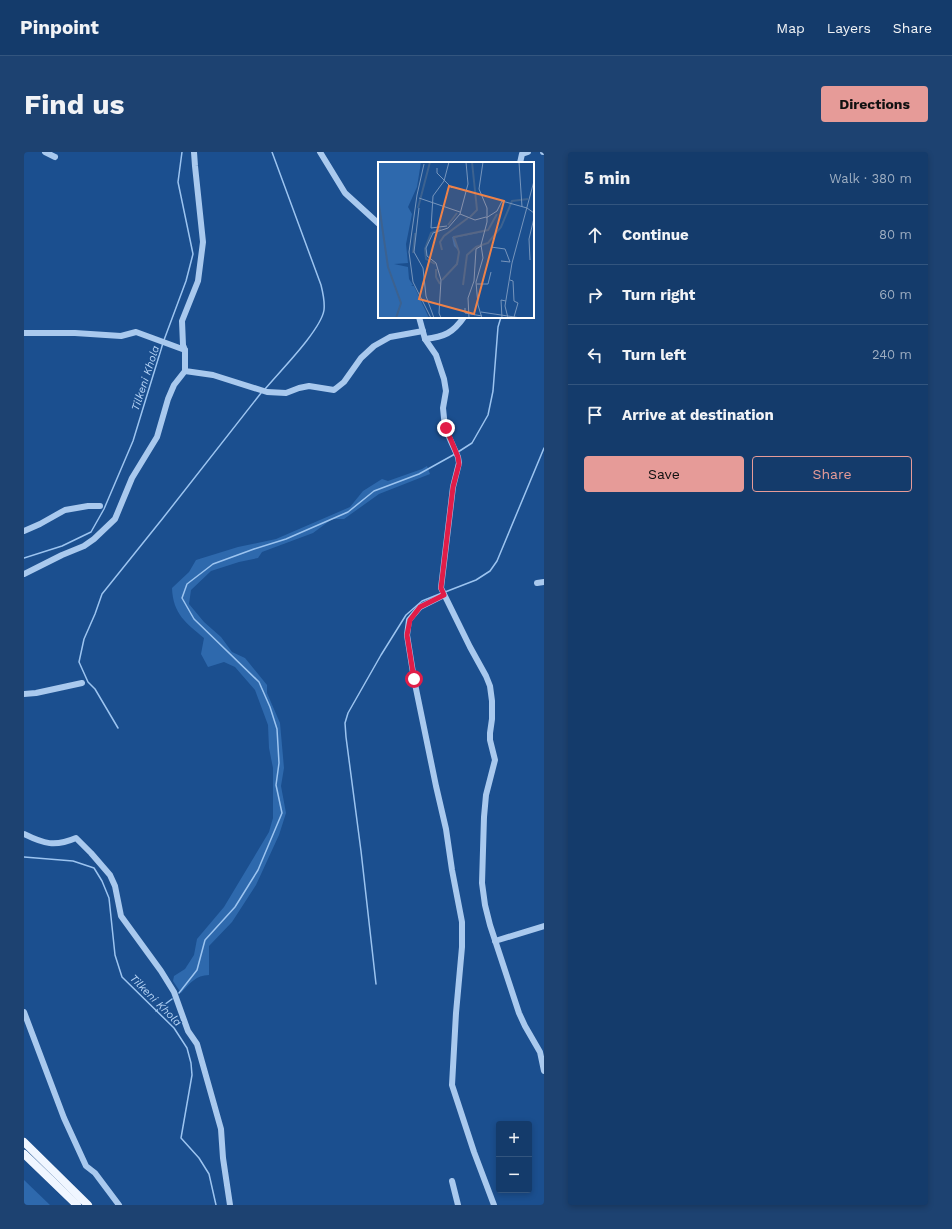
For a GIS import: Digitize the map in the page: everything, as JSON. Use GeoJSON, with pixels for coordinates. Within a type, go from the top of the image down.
{"type":"FeatureCollection","features":[{"type":"Feature","properties":{"kind":"main road"},"geometry":{"type":"LineString","coordinates":[[24,1142],[88,1205]]}},
{"type":"Feature","properties":{"kind":"main road"},"geometry":{"type":"LineString","coordinates":[[24,1154],[77,1205]]}},
{"type":"Feature","properties":{"kind":"street"},"geometry":{"type":"LineString","coordinates":[[45,152],[55,157]]}},
{"type":"Feature","properties":{"kind":"street"},"geometry":{"type":"LineString","coordinates":[[24,574],[62,554],[84,546],[94,539],[115,519],[132,478],[157,437],[174,385],[185,371],[185,350],[182,345],[182,321],[198,281],[203,242],[194,152]]}},
{"type":"Feature","properties":{"kind":"street"},"geometry":{"type":"LineString","coordinates":[[320,152],[345,193],[378,223]]}},
{"type":"Feature","properties":{"kind":"street"},"geometry":{"type":"LineString","coordinates":[[520,162],[522,154],[528,152]]}},
{"type":"Feature","properties":{"kind":"street"},"geometry":{"type":"LineString","coordinates":[[419,318],[425,340],[436,355],[444,379],[446,391],[443,408],[446,428],[458,457],[459,464],[453,487],[441,588],[490,686],[492,719],[490,740],[495,760],[486,795],[484,817],[482,883],[485,905],[519,1013],[540,1052],[544,1071]]}},
{"type":"Feature","properties":{"kind":"street"},"geometry":{"type":"LineString","coordinates":[[425,340],[440,337],[450,332],[463,318]]}},
{"type":"Feature","properties":{"kind":"street"},"geometry":{"type":"LineString","coordinates":[[185,371],[213,375],[264,391],[286,393],[309,386],[334,390],[344,382],[361,358],[374,346],[390,337],[423,331]]}},
{"type":"Feature","properties":{"kind":"street"},"geometry":{"type":"LineString","coordinates":[[24,333],[75,333],[121,336],[136,332],[185,350]]}},
{"type":"Feature","properties":{"kind":"street"},"geometry":{"type":"LineString","coordinates":[[24,532],[65,510],[88,506],[100,506]]}},
{"type":"Feature","properties":{"kind":"street"},"geometry":{"type":"LineString","coordinates":[[537,583],[544,582]]}},
{"type":"Feature","properties":{"kind":"street"},"geometry":{"type":"LineString","coordinates":[[444,595],[420,607],[410,620],[407,635],[414,679],[446,829],[462,922],[462,948],[456,1012],[452,1085],[474,1152],[494,1205]]}},
{"type":"Feature","properties":{"kind":"street"},"geometry":{"type":"LineString","coordinates":[[24,694],[36,693],[82,683]]}},
{"type":"Feature","properties":{"kind":"street"},"geometry":{"type":"LineString","coordinates":[[24,834],[37,840],[57,844],[66,843],[76,838],[110,875],[115,886],[121,916],[161,971],[174,992],[188,1031],[197,1044],[221,1129],[223,1158],[230,1205]]}},
{"type":"Feature","properties":{"kind":"street"},"geometry":{"type":"LineString","coordinates":[[495,940],[544,926]]}},
{"type":"Feature","properties":{"kind":"street"},"geometry":{"type":"LineString","coordinates":[[24,1012],[64,1118],[86,1166],[95,1173],[120,1205]]}},
{"type":"Feature","properties":{"kind":"street"},"geometry":{"type":"LineString","coordinates":[[452,1181],[458,1205]]}},
{"type":"Feature","properties":{"kind":"shaded area"},"geometry":{"type":"Polygon","coordinates":[[[427,466],[430,474],[379,494],[344,519],[332,519],[313,533],[262,552],[258,558],[239,562],[211,571],[191,590],[189,604],[204,622],[221,637],[232,652],[245,658],[267,685],[267,693],[280,723],[284,768],[281,786],[286,813],[279,835],[256,885],[232,922],[209,946],[209,975],[204,975],[197,978],[181,993],[173,981],[174,976],[185,969],[194,955],[197,939],[224,907],[269,832],[273,818],[273,768],[269,748],[268,725],[255,690],[235,667],[224,662],[208,667],[201,654],[204,638],[186,622],[178,611],[175,605],[172,588],[189,572],[196,560],[238,547],[276,539],[350,507],[363,491],[382,479],[388,481],[427,466]]]}},
{"type":"Feature","properties":{"kind":"shaded area"},"geometry":{"type":"Polygon","coordinates":[[[24,1180],[50,1205],[24,1205],[24,1180]]]}},
{"type":"Feature","properties":{"kind":"waterway","name":"Tilkeni Khola"},"geometry":{"type":"LineString","coordinates":[[164,340],[186,281],[193,254],[178,182],[182,152]]}},
{"type":"Feature","properties":{"kind":"waterway"},"geometry":{"type":"LineString","coordinates":[[265,389],[308,339],[316,328],[324,310],[324,297],[321,285],[272,152]]}},
{"type":"Feature","properties":{"kind":"waterway"},"geometry":{"type":"LineString","coordinates":[[458,452],[472,443],[488,415],[493,391],[498,327],[501,318]]}},
{"type":"Feature","properties":{"kind":"waterway","name":"Tilkeni Khola"},"geometry":{"type":"LineString","coordinates":[[24,558],[62,546],[91,532],[104,509],[133,441],[163,343]]}},
{"type":"Feature","properties":{"kind":"waterway"},"geometry":{"type":"LineString","coordinates":[[118,728],[95,689],[88,682],[79,662],[84,639],[102,594],[261,393]]}},
{"type":"Feature","properties":{"kind":"waterway"},"geometry":{"type":"LineString","coordinates":[[445,592],[476,580],[490,571],[497,561],[544,448]]}},
{"type":"Feature","properties":{"kind":"waterway"},"geometry":{"type":"LineString","coordinates":[[179,993],[197,970],[205,940],[235,907],[258,870],[282,813],[276,785],[279,763],[277,729],[270,707],[259,682],[194,619],[182,598],[187,584],[213,564],[286,539],[348,512],[374,491],[419,474],[455,454]]}},
{"type":"Feature","properties":{"kind":"waterway"},"geometry":{"type":"LineString","coordinates":[[376,984],[345,723],[348,713],[406,615],[422,601],[442,593]]}},
{"type":"Feature","properties":{"kind":"waterway","name":"Tilkeni Khola"},"geometry":{"type":"LineString","coordinates":[[24,857],[73,861],[94,868],[102,881],[109,898],[115,955],[122,977],[174,1028],[187,1048],[191,1063],[192,1075],[181,1138],[199,1158],[209,1174],[216,1205]]}},
{"type":"Feature","properties":{"kind":"waterway"},"geometry":{"type":"LineString","coordinates":[[156,1011],[172,999]]}},
{"type":"Feature","properties":{"kind":"route"},"geometry":{"type":"LineString","coordinates":[[414,679],[407,635],[410,620],[420,607],[444,595],[441,588],[447,531],[453,487],[459,464],[458,457],[446,428]]}}]}
